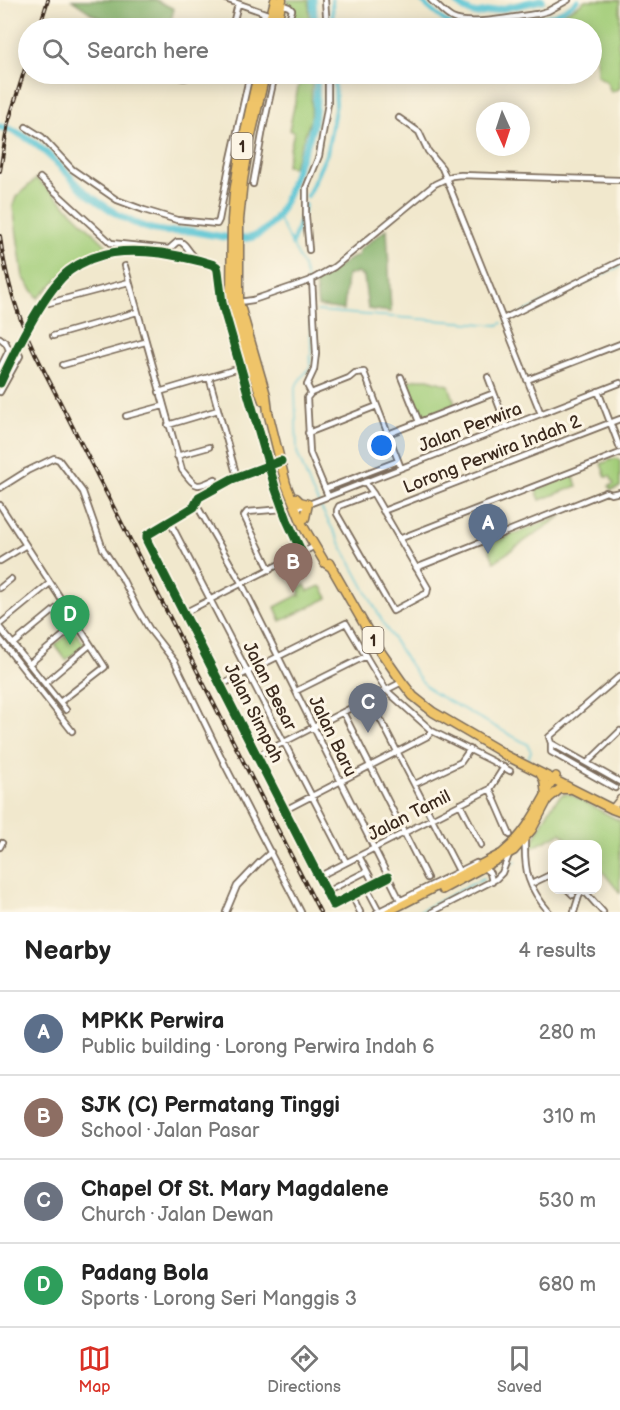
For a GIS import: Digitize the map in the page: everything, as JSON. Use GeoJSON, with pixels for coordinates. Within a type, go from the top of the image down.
{"type":"FeatureCollection","features":[{"type":"Feature","properties":{"kind":"highway"},"geometry":{"type":"LineString","coordinates":[[268,18],[268,14],[279,1]]}},
{"type":"Feature","properties":{"kind":"highway"},"geometry":{"type":"LineString","coordinates":[[277,18],[279,1]]}},
{"type":"Feature","properties":{"kind":"highway","name":"1"},"geometry":{"type":"LineString","coordinates":[[255,84],[232,173],[239,302],[260,395],[268,412],[282,473],[286,484],[304,506],[315,546],[325,563],[331,567]]}},
{"type":"Feature","properties":{"kind":"highway","name":"1"},"geometry":{"type":"LineString","coordinates":[[235,220],[263,84]]}},
{"type":"Feature","properties":{"kind":"highway","name":"1"},"geometry":{"type":"LineString","coordinates":[[235,248],[231,294],[232,321],[252,361]]}},
{"type":"Feature","properties":{"kind":"highway","name":"1"},"geometry":{"type":"LineString","coordinates":[[281,463],[296,498],[304,506],[305,518],[331,567],[376,645],[413,696],[424,706],[505,755],[573,789],[617,807]]}},
{"type":"Feature","properties":{"kind":"highway","name":"1"},"geometry":{"type":"LineString","coordinates":[[498,750],[507,752],[617,807]]}},
{"type":"Feature","properties":{"kind":"highway"},"geometry":{"type":"LineString","coordinates":[[540,773],[547,796],[560,789],[573,789]]}},
{"type":"Feature","properties":{"kind":"main road"},"geometry":{"type":"LineString","coordinates":[[399,912],[502,853],[512,851],[557,779]]}},
{"type":"Feature","properties":{"kind":"main road"},"geometry":{"type":"LineString","coordinates":[[388,912],[484,868],[512,851],[525,840],[532,830],[547,796]]}},
{"type":"Feature","properties":{"kind":"street"},"geometry":{"type":"LineString","coordinates":[[228,0],[268,14],[266,18]]}},
{"type":"Feature","properties":{"kind":"street"},"geometry":{"type":"LineString","coordinates":[[325,0],[326,18]]}},
{"type":"Feature","properties":{"kind":"street"},"geometry":{"type":"LineString","coordinates":[[431,0],[452,18]]}},
{"type":"Feature","properties":{"kind":"street"},"geometry":{"type":"LineString","coordinates":[[502,18],[548,11],[568,0]]}},
{"type":"Feature","properties":{"kind":"street"},"geometry":{"type":"LineString","coordinates":[[279,1],[292,10],[289,18]]}},
{"type":"Feature","properties":{"kind":"street"},"geometry":{"type":"LineString","coordinates":[[234,18],[238,4]]}},
{"type":"Feature","properties":{"kind":"street"},"geometry":{"type":"LineString","coordinates":[[26,127],[42,138],[72,169],[117,200],[177,220],[216,224],[219,220],[224,192],[232,173],[248,84]]}},
{"type":"Feature","properties":{"kind":"street"},"geometry":{"type":"LineString","coordinates":[[253,184],[273,84]]}},
{"type":"Feature","properties":{"kind":"street"},"geometry":{"type":"LineString","coordinates":[[309,250],[306,188],[320,156],[328,103],[328,84]]}},
{"type":"Feature","properties":{"kind":"street"},"geometry":{"type":"LineString","coordinates":[[399,118],[419,132],[428,151],[442,168],[541,414]]}},
{"type":"Feature","properties":{"kind":"street"},"geometry":{"type":"LineString","coordinates":[[239,302],[253,300],[309,281],[334,267],[435,184],[452,176],[620,180]]}},
{"type":"Feature","properties":{"kind":"street"},"geometry":{"type":"LineString","coordinates":[[40,178],[111,243],[169,249],[177,242],[181,242],[194,257],[202,261]]}},
{"type":"Feature","properties":{"kind":"street"},"geometry":{"type":"LineString","coordinates":[[224,192],[234,194]]}},
{"type":"Feature","properties":{"kind":"street"},"geometry":{"type":"LineString","coordinates":[[172,255],[179,254],[186,246]]}},
{"type":"Feature","properties":{"kind":"street"},"geometry":{"type":"LineString","coordinates":[[184,257],[186,246]]}},
{"type":"Feature","properties":{"kind":"street"},"geometry":{"type":"LineString","coordinates":[[0,383],[52,290],[68,272],[90,258],[108,252],[139,250],[184,257],[214,265],[217,267],[222,303],[232,321],[240,368],[275,488],[302,553]]}},
{"type":"Feature","properties":{"kind":"street"},"geometry":{"type":"LineString","coordinates":[[503,320],[620,261]]}},
{"type":"Feature","properties":{"kind":"street"},"geometry":{"type":"LineString","coordinates":[[124,266],[182,470],[195,485],[201,486],[215,479]]}},
{"type":"Feature","properties":{"kind":"street"},"geometry":{"type":"LineString","coordinates":[[309,281],[316,353],[314,370],[307,385],[311,393]]}},
{"type":"Feature","properties":{"kind":"street"},"geometry":{"type":"LineString","coordinates":[[50,303],[129,282]]}},
{"type":"Feature","properties":{"kind":"street"},"geometry":{"type":"LineString","coordinates":[[53,336],[137,312]]}},
{"type":"Feature","properties":{"kind":"street"},"geometry":{"type":"LineString","coordinates":[[0,338],[9,350],[0,368]]}},
{"type":"Feature","properties":{"kind":"street"},"geometry":{"type":"LineString","coordinates":[[63,365],[146,342]]}},
{"type":"Feature","properties":{"kind":"street"},"geometry":{"type":"LineString","coordinates":[[527,380],[620,344]]}},
{"type":"Feature","properties":{"kind":"street"},"geometry":{"type":"LineString","coordinates":[[0,392],[20,356],[16,349],[9,350]]}},
{"type":"Feature","properties":{"kind":"street"},"geometry":{"type":"LineString","coordinates":[[159,392],[240,368],[252,361]]}},
{"type":"Feature","properties":{"kind":"street"},"geometry":{"type":"LineString","coordinates":[[328,496],[310,453],[306,402],[311,393],[349,378],[355,373],[364,372],[401,468]]}},
{"type":"Feature","properties":{"kind":"street"},"geometry":{"type":"LineString","coordinates":[[401,377],[418,422]]}},
{"type":"Feature","properties":{"kind":"street"},"geometry":{"type":"LineString","coordinates":[[488,377],[507,427]]}},
{"type":"Feature","properties":{"kind":"street"},"geometry":{"type":"LineString","coordinates":[[209,378],[235,470]]}},
{"type":"Feature","properties":{"kind":"street","name":"Jalan Perwira"},"geometry":{"type":"LineString","coordinates":[[304,506],[620,383]]}},
{"type":"Feature","properties":{"kind":"street"},"geometry":{"type":"LineString","coordinates":[[598,391],[620,448]]}},
{"type":"Feature","properties":{"kind":"street"},"geometry":{"type":"LineString","coordinates":[[388,434],[494,393]]}},
{"type":"Feature","properties":{"kind":"street"},"geometry":{"type":"LineString","coordinates":[[126,416],[163,406]]}},
{"type":"Feature","properties":{"kind":"street"},"geometry":{"type":"LineString","coordinates":[[308,433],[377,406]]}},
{"type":"Feature","properties":{"kind":"street"},"geometry":{"type":"LineString","coordinates":[[168,425],[218,410]]}},
{"type":"Feature","properties":{"kind":"street","name":"Lorong Perwira Indah 2"},"geometry":{"type":"LineString","coordinates":[[383,511],[620,419]]}},
{"type":"Feature","properties":{"kind":"street"},"geometry":{"type":"LineString","coordinates":[[177,456],[209,447]]}},
{"type":"Feature","properties":{"kind":"street"},"geometry":{"type":"LineString","coordinates":[[399,539],[620,453]]}},
{"type":"Feature","properties":{"kind":"street"},"geometry":{"type":"LineString","coordinates":[[0,488],[54,458],[59,460],[83,492],[103,549],[122,578],[150,630],[175,662],[301,912]]}},
{"type":"Feature","properties":{"kind":"street"},"geometry":{"type":"LineString","coordinates":[[325,489],[399,461]]}},
{"type":"Feature","properties":{"kind":"street"},"geometry":{"type":"LineString","coordinates":[[170,522],[194,507],[199,497],[232,479],[269,465],[281,463]]}},
{"type":"Feature","properties":{"kind":"street"},"geometry":{"type":"LineString","coordinates":[[365,482],[373,493],[428,588],[427,593],[393,611],[337,510],[339,506],[373,493]]}},
{"type":"Feature","properties":{"kind":"street"},"geometry":{"type":"LineString","coordinates":[[275,488],[286,484]]}},
{"type":"Feature","properties":{"kind":"street"},"geometry":{"type":"LineString","coordinates":[[416,568],[606,492],[611,494],[620,492]]}},
{"type":"Feature","properties":{"kind":"street"},"geometry":{"type":"LineString","coordinates":[[196,504],[242,584]]}},
{"type":"Feature","properties":{"kind":"street"},"geometry":{"type":"LineString","coordinates":[[0,505],[105,667],[60,702]]}},
{"type":"Feature","properties":{"kind":"street"},"geometry":{"type":"LineString","coordinates":[[270,570],[244,516],[247,513],[283,509]]}},
{"type":"Feature","properties":{"kind":"street","name":"Jalan Simpah"},"geometry":{"type":"LineString","coordinates":[[170,522],[147,535],[147,541],[333,906],[352,895]]}},
{"type":"Feature","properties":{"kind":"street","name":"Jalan Besar"},"geometry":{"type":"LineString","coordinates":[[170,522],[346,862]]}},
{"type":"Feature","properties":{"kind":"street"},"geometry":{"type":"LineString","coordinates":[[0,561],[26,545]]}},
{"type":"Feature","properties":{"kind":"street"},"geometry":{"type":"LineString","coordinates":[[184,613],[315,546]]}},
{"type":"Feature","properties":{"kind":"street"},"geometry":{"type":"LineString","coordinates":[[0,588],[11,579]]}},
{"type":"Feature","properties":{"kind":"street"},"geometry":{"type":"LineString","coordinates":[[50,583],[0,626],[66,710]]}},
{"type":"Feature","properties":{"kind":"street","name":"Jalan Baru"},"geometry":{"type":"LineString","coordinates":[[242,584],[400,900]]}},
{"type":"Feature","properties":{"kind":"street"},"geometry":{"type":"LineString","coordinates":[[13,644],[63,603]]}},
{"type":"Feature","properties":{"kind":"street"},"geometry":{"type":"LineString","coordinates":[[221,685],[346,623],[386,690],[432,731],[510,771]]}},
{"type":"Feature","properties":{"kind":"street"},"geometry":{"type":"LineString","coordinates":[[29,664],[77,624]]}},
{"type":"Feature","properties":{"kind":"street"},"geometry":{"type":"LineString","coordinates":[[0,639],[72,731]]}},
{"type":"Feature","properties":{"kind":"street"},"geometry":{"type":"LineString","coordinates":[[45,683],[90,645]]}},
{"type":"Feature","properties":{"kind":"street"},"geometry":{"type":"LineString","coordinates":[[296,691],[366,656]]}},
{"type":"Feature","properties":{"kind":"street"},"geometry":{"type":"LineString","coordinates":[[615,788],[551,752],[549,737],[620,676]]}},
{"type":"Feature","properties":{"kind":"street"},"geometry":{"type":"LineString","coordinates":[[257,756],[402,682]]}},
{"type":"Feature","properties":{"kind":"street"},"geometry":{"type":"LineString","coordinates":[[370,699],[459,871]]}},
{"type":"Feature","properties":{"kind":"street"},"geometry":{"type":"LineString","coordinates":[[415,716],[424,706]]}},
{"type":"Feature","properties":{"kind":"street"},"geometry":{"type":"LineString","coordinates":[[343,712],[427,878]]}},
{"type":"Feature","properties":{"kind":"street"},"geometry":{"type":"LineString","coordinates":[[285,810],[428,736],[432,731]]}},
{"type":"Feature","properties":{"kind":"street"},"geometry":{"type":"LineString","coordinates":[[588,762],[620,731]]}},
{"type":"Feature","properties":{"kind":"street"},"geometry":{"type":"LineString","coordinates":[[550,742],[620,782]]}},
{"type":"Feature","properties":{"kind":"street"},"geometry":{"type":"LineString","coordinates":[[415,784],[461,762],[470,749]]}},
{"type":"Feature","properties":{"kind":"street"},"geometry":{"type":"LineString","coordinates":[[504,767],[490,789],[510,835]]}},
{"type":"Feature","properties":{"kind":"street"},"geometry":{"type":"LineString","coordinates":[[601,779],[605,773]]}},
{"type":"Feature","properties":{"kind":"street","name":"Jalan Tamil"},"geometry":{"type":"LineString","coordinates":[[318,877],[490,789]]}},
{"type":"Feature","properties":{"kind":"street"},"geometry":{"type":"LineString","coordinates":[[460,804],[481,845]]}},
{"type":"Feature","properties":{"kind":"street"},"geometry":{"type":"LineString","coordinates":[[525,840],[525,867],[534,894],[549,912]]}},
{"type":"Feature","properties":{"kind":"street"},"geometry":{"type":"LineString","coordinates":[[367,888],[377,910],[459,871],[512,851],[526,855]]}},
{"type":"Feature","properties":{"kind":"street"},"geometry":{"type":"LineString","coordinates":[[432,912],[492,882],[502,873],[512,851]]}},
{"type":"Feature","properties":{"kind":"street"},"geometry":{"type":"LineString","coordinates":[[226,912],[237,886],[271,852]]}},
{"type":"Feature","properties":{"kind":"street"},"geometry":{"type":"LineString","coordinates":[[359,856],[374,884]]}},
{"type":"Feature","properties":{"kind":"street"},"geometry":{"type":"LineString","coordinates":[[484,868],[490,873],[492,882]]}},
{"type":"Feature","properties":{"kind":"street"},"geometry":{"type":"LineString","coordinates":[[326,892],[367,871]]}},
{"type":"Feature","properties":{"kind":"street"},"geometry":{"type":"LineString","coordinates":[[531,885],[548,876]]}},
{"type":"Feature","properties":{"kind":"street"},"geometry":{"type":"LineString","coordinates":[[360,912],[352,895],[388,877]]}},
{"type":"Feature","properties":{"kind":"street"},"geometry":{"type":"LineString","coordinates":[[574,912],[582,892],[586,893],[603,912]]}},
{"type":"Feature","properties":{"kind":"green space"},"geometry":{"type":"Polygon","coordinates":[[[72,0],[156,0],[174,9],[172,18],[101,18],[72,0]]]}},
{"type":"Feature","properties":{"kind":"green space"},"geometry":{"type":"Polygon","coordinates":[[[287,0],[309,0],[310,18],[293,18],[295,11],[287,0]]]}},
{"type":"Feature","properties":{"kind":"green space"},"geometry":{"type":"Polygon","coordinates":[[[585,0],[620,0],[618,43],[620,88],[611,92],[607,82],[602,78],[602,18],[555,18],[585,0]]]}},
{"type":"Feature","properties":{"kind":"green space"},"geometry":{"type":"Polygon","coordinates":[[[299,84],[312,84],[311,119],[293,167],[286,166],[294,132],[289,130],[299,84]]]}},
{"type":"Feature","properties":{"kind":"green space"},"geometry":{"type":"Polygon","coordinates":[[[36,179],[110,249],[80,262],[38,298],[23,277],[13,206],[16,197],[36,179]]]}},
{"type":"Feature","properties":{"kind":"green space"},"geometry":{"type":"Polygon","coordinates":[[[387,229],[391,312],[368,309],[364,277],[358,273],[347,275],[344,310],[318,306],[315,283],[358,256],[359,250],[387,229]]]}},
{"type":"Feature","properties":{"kind":"green space"},"geometry":{"type":"Polygon","coordinates":[[[428,379],[449,385],[455,404],[422,417],[407,382],[428,379]]]}},
{"type":"Feature","properties":{"kind":"green space"},"geometry":{"type":"Polygon","coordinates":[[[615,458],[620,460],[620,487],[611,490],[609,486],[614,484],[610,476],[606,477],[601,464],[615,458]]]}},
{"type":"Feature","properties":{"kind":"green space"},"geometry":{"type":"Polygon","coordinates":[[[573,475],[577,486],[540,500],[536,490],[573,475]]]}},
{"type":"Feature","properties":{"kind":"green space"},"geometry":{"type":"Polygon","coordinates":[[[563,515],[494,562],[487,544],[563,515]]]}},
{"type":"Feature","properties":{"kind":"green space"},"geometry":{"type":"Polygon","coordinates":[[[305,585],[308,591],[322,587],[328,598],[281,621],[275,607],[300,596],[298,588],[305,585]]]}},
{"type":"Feature","properties":{"kind":"green space"},"geometry":{"type":"Polygon","coordinates":[[[74,630],[85,645],[66,660],[55,645],[74,630]]]}},
{"type":"Feature","properties":{"kind":"green space"},"geometry":{"type":"Polygon","coordinates":[[[563,794],[570,794],[620,821],[620,893],[602,871],[602,840],[568,840],[561,833],[530,849],[548,811],[563,794]]]}},
{"type":"Feature","properties":{"kind":"waterway"},"geometry":{"type":"LineString","coordinates":[[313,0],[314,18]]}},
{"type":"Feature","properties":{"kind":"waterway"},"geometry":{"type":"LineString","coordinates":[[332,0],[333,18]]}},
{"type":"Feature","properties":{"kind":"waterway"},"geometry":{"type":"LineString","coordinates":[[419,0],[441,18]]}},
{"type":"Feature","properties":{"kind":"waterway"},"geometry":{"type":"LineString","coordinates":[[455,0],[464,9],[477,14],[542,0]]}},
{"type":"Feature","properties":{"kind":"waterway"},"geometry":{"type":"LineString","coordinates":[[541,18],[558,12],[578,0]]}},
{"type":"Feature","properties":{"kind":"waterway"},"geometry":{"type":"LineString","coordinates":[[0,127],[28,139],[52,158],[86,193],[133,223],[165,232],[190,231],[231,238],[247,238],[253,237],[271,224],[283,205],[311,132],[316,108],[317,84]]}},
{"type":"Feature","properties":{"kind":"waterway"},"geometry":{"type":"LineString","coordinates":[[307,197],[327,153],[336,104],[335,84]]}},
{"type":"Feature","properties":{"kind":"waterway"},"geometry":{"type":"LineString","coordinates":[[292,244],[305,205]]}},
{"type":"Feature","properties":{"kind":"waterway"},"geometry":{"type":"LineString","coordinates":[[277,216],[303,266],[309,288],[310,367],[295,389],[297,452],[312,491],[386,628],[421,681],[434,693],[527,744],[531,751],[528,759]]}},
{"type":"Feature","properties":{"kind":"waterway"},"geometry":{"type":"LineString","coordinates":[[506,321],[620,266]]}},
{"type":"Feature","properties":{"kind":"waterway"},"geometry":{"type":"LineString","coordinates":[[317,311],[498,325],[502,323]]}},
{"type":"Feature","properties":{"kind":"waterway"},"geometry":{"type":"LineString","coordinates":[[511,864],[516,861]]}},
{"type":"Feature","properties":{"kind":"waterway"},"geometry":{"type":"LineString","coordinates":[[418,912],[484,878]]}},
{"type":"Feature","properties":{"kind":"railway"},"geometry":{"type":"LineString","coordinates":[[42,18],[48,0]]}},
{"type":"Feature","properties":{"kind":"railway"},"geometry":{"type":"LineString","coordinates":[[0,171],[8,123],[20,84]]}},
{"type":"Feature","properties":{"kind":"railway"},"geometry":{"type":"LineString","coordinates":[[0,236],[13,296],[35,353],[320,912]]}},
{"type":"Feature","properties":{"kind":"cycle path"},"geometry":{"type":"LineString","coordinates":[[0,383],[40,307],[59,280],[80,264],[102,255],[137,251],[174,255],[214,265],[217,267],[222,303],[275,487],[302,553]]}},
{"type":"Feature","properties":{"kind":"cycle path"},"geometry":{"type":"LineString","coordinates":[[281,461],[232,479],[199,497],[194,507],[147,535],[147,541],[333,905],[388,877]]}},
{"type":"Feature","properties":{"kind":"place","name":"MPKK Perwira"},"geometry":{"type":"Point","coordinates":[488,554]}},
{"type":"Feature","properties":{"kind":"place","name":"SJK (C) Permatang Tinggi"},"geometry":{"type":"Point","coordinates":[293,593]}},
{"type":"Feature","properties":{"kind":"place","name":"Padang Bola"},"geometry":{"type":"Point","coordinates":[70,645]}},
{"type":"Feature","properties":{"kind":"place","name":"Chapel Of St. Mary Magdalene"},"geometry":{"type":"Point","coordinates":[368,733]}}]}
